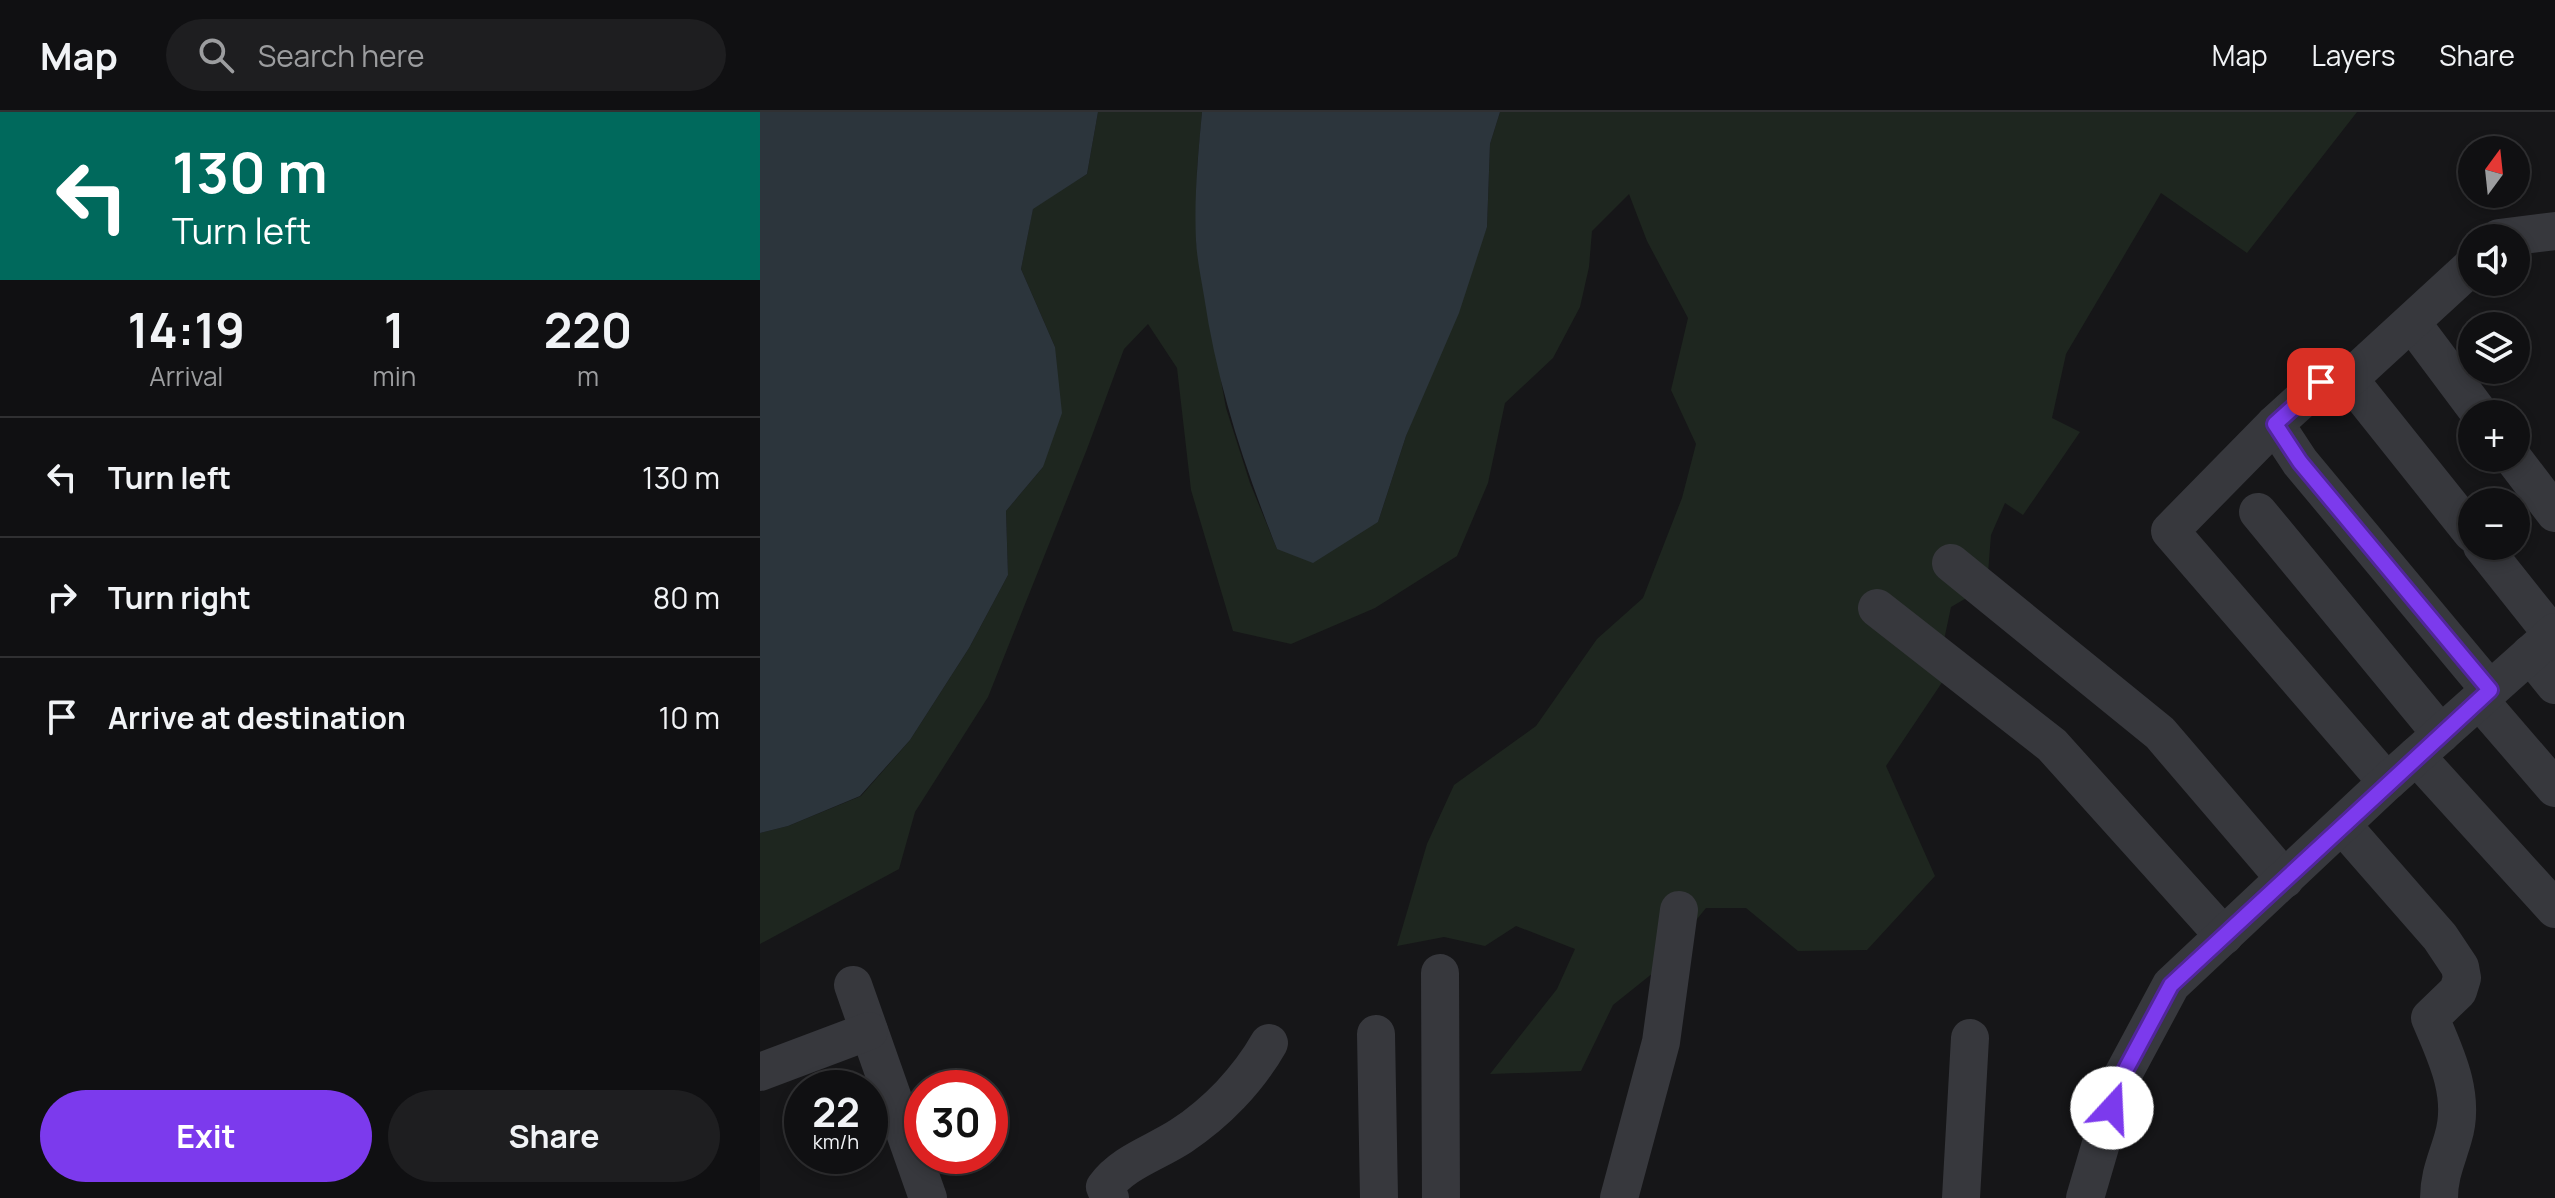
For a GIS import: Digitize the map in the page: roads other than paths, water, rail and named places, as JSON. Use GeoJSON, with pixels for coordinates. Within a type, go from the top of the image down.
{"type":"FeatureCollection","features":[{"type":"Feature","properties":{"kind":"street"},"geometry":{"type":"LineString","coordinates":[[2530,234],[2555,231]]}},
{"type":"Feature","properties":{"kind":"street"},"geometry":{"type":"LineString","coordinates":[[2387,782],[2170,531],[2275,424],[2321,382],[2349,379],[2458,279]]}},
{"type":"Feature","properties":{"kind":"street"},"geometry":{"type":"LineString","coordinates":[[2412,323],[2470,400]]}},
{"type":"Feature","properties":{"kind":"street"},"geometry":{"type":"LineString","coordinates":[[2349,379],[2458,515]]}},
{"type":"Feature","properties":{"kind":"street"},"geometry":{"type":"LineString","coordinates":[[2275,424],[2300,462],[2555,788]]}},
{"type":"Feature","properties":{"kind":"street"},"geometry":{"type":"LineString","coordinates":[[2524,472],[2555,513]]}},
{"type":"Feature","properties":{"kind":"street"},"geometry":{"type":"LineString","coordinates":[[2258,512],[2428,745],[2555,909]]}},
{"type":"Feature","properties":{"kind":"street"},"geometry":{"type":"LineString","coordinates":[[2492,560],[2546,640],[2555,685]]}},
{"type":"Feature","properties":{"kind":"street"},"geometry":{"type":"LineString","coordinates":[[1951,563],[2160,733],[2285,879]]}},
{"type":"Feature","properties":{"kind":"street"},"geometry":{"type":"LineString","coordinates":[[1877,608],[2052,745],[2224,936]]}},
{"type":"Feature","properties":{"kind":"street"},"geometry":{"type":"LineString","coordinates":[[2085,1198],[2119,1082],[2171,985],[2387,782],[2546,640]]}},
{"type":"Feature","properties":{"kind":"street"},"geometry":{"type":"LineString","coordinates":[[2342,825],[2440,937],[2460,967],[2462,978],[2458,991],[2430,1018],[2451,1066],[2457,1112],[2454,1135],[2439,1177],[2439,1198]]}},
{"type":"Feature","properties":{"kind":"street"},"geometry":{"type":"LineString","coordinates":[[1619,1198],[1661,1042],[1679,910]]}},
{"type":"Feature","properties":{"kind":"street"},"geometry":{"type":"LineString","coordinates":[[1440,973],[1441,1198]]}},
{"type":"Feature","properties":{"kind":"street"},"geometry":{"type":"LineString","coordinates":[[853,985],[928,1198]]}},
{"type":"Feature","properties":{"kind":"street"},"geometry":{"type":"LineString","coordinates":[[760,1072],[869,1031]]}},
{"type":"Feature","properties":{"kind":"street"},"geometry":{"type":"LineString","coordinates":[[1376,1034],[1379,1198]]}},
{"type":"Feature","properties":{"kind":"street"},"geometry":{"type":"LineString","coordinates":[[1961,1198],[1970,1038]]}},
{"type":"Feature","properties":{"kind":"street"},"geometry":{"type":"LineString","coordinates":[[1110,1198],[1105,1187],[1115,1173],[1183,1135],[1230,1096],[1258,1062],[1269,1043]]}}]}
